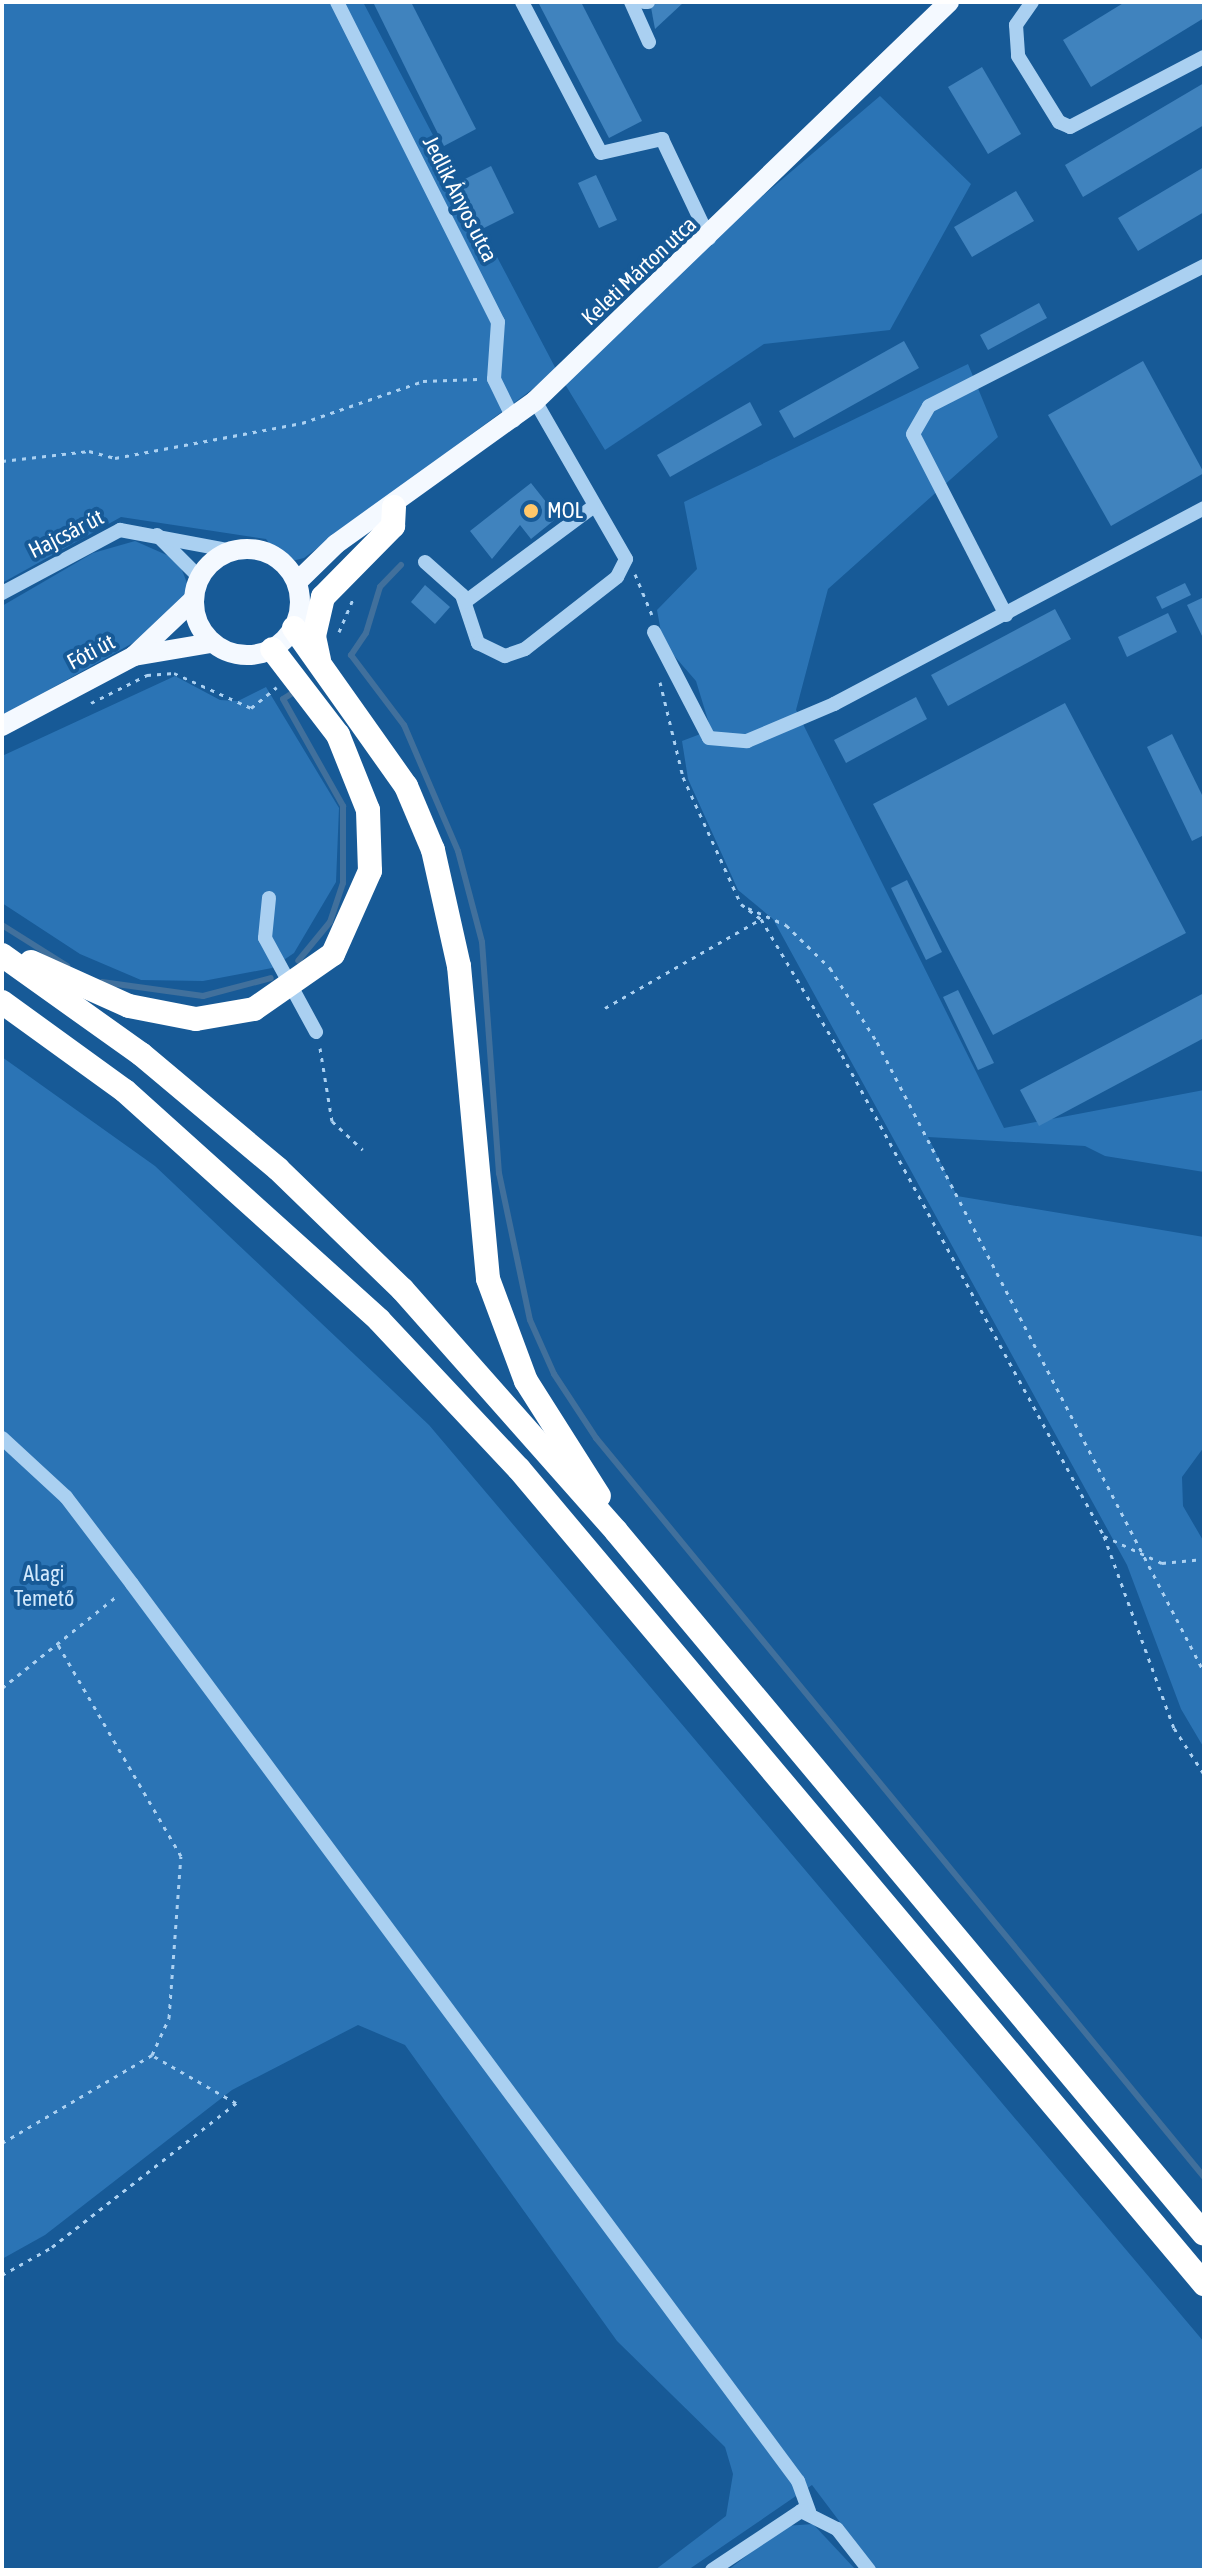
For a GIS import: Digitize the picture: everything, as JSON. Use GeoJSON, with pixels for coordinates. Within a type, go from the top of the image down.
{"type":"FeatureCollection","features":[{"type":"Feature","properties":{"kind":"highway"},"geometry":{"type":"LineString","coordinates":[[319,663],[314,636],[323,597],[393,526],[394,507]]}},
{"type":"Feature","properties":{"kind":"highway"},"geometry":{"type":"LineString","coordinates":[[294,628],[406,786],[433,850],[459,966],[488,1279],[526,1381],[589,1475],[616,1531]]}},
{"type":"Feature","properties":{"kind":"highway"},"geometry":{"type":"LineString","coordinates":[[2,953],[98,995],[174,1017],[234,1015],[295,987],[333,954],[359,907],[371,828],[338,735],[272,649]]}},
{"type":"Feature","properties":{"kind":"highway"},"geometry":{"type":"LineString","coordinates":[[2,953],[141,1054],[278,1169],[402,1289],[616,1531],[1204,2234]]}},
{"type":"Feature","properties":{"kind":"highway"},"geometry":{"type":"LineString","coordinates":[[2,1002],[125,1091],[256,1203],[422,1365],[677,1653],[1204,2284]]}},
{"type":"Feature","properties":{"kind":"main road","name":"Keleti Márton utca"},"geometry":{"type":"LineString","coordinates":[[297,582],[336,544],[394,507],[514,420],[709,238],[949,2]]}},
{"type":"Feature","properties":{"kind":"main road","name":"Keleti Márton utca"},"geometry":{"type":"LineString","coordinates":[[284,563],[336,544]]}},
{"type":"Feature","properties":{"kind":"main road"},"geometry":{"type":"LineString","coordinates":[[134,656],[193,600],[199,577],[232,551],[266,552],[284,563],[297,582],[294,628],[272,649],[236,655],[211,643],[193,600]]}},
{"type":"Feature","properties":{"kind":"main road","name":"Fóti út"},"geometry":{"type":"LineString","coordinates":[[2,726],[134,656],[211,643]]}},
{"type":"Feature","properties":{"kind":"street","name":"Jedlik Ányos utca"},"geometry":{"type":"LineString","coordinates":[[337,2],[498,322],[494,379]]}},
{"type":"Feature","properties":{"kind":"street"},"geometry":{"type":"LineString","coordinates":[[522,2],[601,153],[662,139],[709,238]]}},
{"type":"Feature","properties":{"kind":"street"},"geometry":{"type":"LineString","coordinates":[[631,2],[649,42]]}},
{"type":"Feature","properties":{"kind":"street"},"geometry":{"type":"LineString","coordinates":[[1032,2],[1016,25],[1018,56],[1059,122],[1070,127],[1204,57]]}},
{"type":"Feature","properties":{"kind":"street"},"geometry":{"type":"LineString","coordinates":[[1006,615],[913,434],[929,406],[1204,266]]}},
{"type":"Feature","properties":{"kind":"street"},"geometry":{"type":"LineString","coordinates":[[494,379],[514,420]]}},
{"type":"Feature","properties":{"kind":"street"},"geometry":{"type":"LineString","coordinates":[[425,562],[465,602],[478,643],[505,656],[525,649],[617,577],[626,559],[593,507],[535,401]]}},
{"type":"Feature","properties":{"kind":"street"},"geometry":{"type":"LineString","coordinates":[[465,602],[593,507]]}},
{"type":"Feature","properties":{"kind":"street"},"geometry":{"type":"LineString","coordinates":[[654,632],[696,720],[718,743],[747,741],[813,713],[1006,615],[1204,508]]}},
{"type":"Feature","properties":{"kind":"street"},"geometry":{"type":"LineString","coordinates":[[153,532],[199,577]]}},
{"type":"Feature","properties":{"kind":"street","name":"Hajcsár út"},"geometry":{"type":"LineString","coordinates":[[2,593],[109,534],[153,532],[232,551]]}},
{"type":"Feature","properties":{"kind":"street"},"geometry":{"type":"LineString","coordinates":[[269,898],[265,938],[295,987],[316,1032]]}},
{"type":"Feature","properties":{"kind":"street"},"geometry":{"type":"LineString","coordinates":[[2,1438],[66,1497],[798,2481],[809,2512],[837,2529],[869,2570]]}},
{"type":"Feature","properties":{"kind":"street"},"geometry":{"type":"LineString","coordinates":[[712,2570],[785,2516],[809,2512]]}},
{"type":"Feature","properties":{"kind":"path"},"geometry":{"type":"LineString","coordinates":[[2,461],[89,451],[115,458],[302,423],[423,381],[494,379]]}},
{"type":"Feature","properties":{"kind":"path"},"geometry":{"type":"LineString","coordinates":[[626,559],[646,590],[654,632]]}},
{"type":"Feature","properties":{"kind":"path"},"geometry":{"type":"LineString","coordinates":[[658,671],[683,777],[741,904],[761,919],[1104,1536],[1174,1728],[1204,1774]]}},
{"type":"Feature","properties":{"kind":"path"},"geometry":{"type":"LineString","coordinates":[[741,904],[786,925],[830,968],[877,1042],[1204,1672]]}},
{"type":"Feature","properties":{"kind":"path"},"geometry":{"type":"LineString","coordinates":[[605,1008],[761,919]]}},
{"type":"Feature","properties":{"kind":"path"},"geometry":{"type":"LineString","coordinates":[[316,1032],[332,1121],[363,1150]]}},
{"type":"Feature","properties":{"kind":"path"},"geometry":{"type":"LineString","coordinates":[[1104,1536],[1145,1557],[1204,1559]]}},
{"type":"Feature","properties":{"kind":"path"},"geometry":{"type":"LineString","coordinates":[[2,1688],[132,1584]]}},
{"type":"Feature","properties":{"kind":"path"},"geometry":{"type":"LineString","coordinates":[[2,2143],[152,2055],[169,2018],[181,1856],[58,1645]]}},
{"type":"Feature","properties":{"kind":"path"},"geometry":{"type":"LineString","coordinates":[[2,2275],[52,2247],[236,2103],[152,2055]]}},
{"type":"Feature","properties":{"kind":"green space"},"geometry":{"type":"Polygon","coordinates":[[[2,2],[363,2],[557,371],[304,558],[284,563],[266,539],[121,517],[2,583],[2,2]]]}},
{"type":"Feature","properties":{"kind":"green space"},"geometry":{"type":"Polygon","coordinates":[[[880,96],[971,184],[890,330],[764,344],[605,450],[557,371],[880,96]]]}},
{"type":"Feature","properties":{"kind":"green space"},"geometry":{"type":"Polygon","coordinates":[[[968,364],[998,437],[828,589],[796,710],[1004,1128],[1204,1090],[1204,1172],[1105,1156],[1085,1146],[928,1137],[957,1196],[1204,1237],[1204,1447],[1182,1477],[1183,1506],[1204,1542],[1204,1748],[1181,1709],[1127,1565],[773,919],[738,890],[688,779],[682,741],[711,730],[696,681],[663,643],[657,610],[697,569],[684,502],[968,364]]]}},
{"type":"Feature","properties":{"kind":"green space"},"geometry":{"type":"Polygon","coordinates":[[[135,541],[178,560],[189,588],[178,608],[156,630],[2,716],[2,606],[93,553],[135,541]]]}},
{"type":"Feature","properties":{"kind":"green space"},"geometry":{"type":"Polygon","coordinates":[[[175,676],[220,700],[238,701],[266,687],[339,808],[336,882],[294,953],[272,968],[203,981],[141,980],[80,954],[2,903],[2,756],[175,676]]]}},
{"type":"Feature","properties":{"kind":"green space","name":"Alagi Temető"},"geometry":{"type":"Polygon","coordinates":[[[2,1057],[155,1166],[429,1425],[1204,2342],[1204,2570],[876,2570],[812,2485],[688,2570],[655,2570],[726,2516],[733,2474],[725,2447],[617,2341],[405,2045],[358,2025],[232,2090],[45,2235],[2,2259],[2,1057]]]}},
{"type":"Feature","properties":{"kind":"green space"},"geometry":{"type":"Polygon","coordinates":[[[813,2524],[856,2570],[728,2570],[785,2526],[813,2524]]]}},
{"type":"Feature","properties":{"kind":"building"},"geometry":{"type":"Polygon","coordinates":[[[373,2],[411,2],[476,129],[444,146],[373,2]]]}},
{"type":"Feature","properties":{"kind":"building"},"geometry":{"type":"Polygon","coordinates":[[[538,2],[581,2],[642,121],[609,138],[538,2]]]}},
{"type":"Feature","properties":{"kind":"building"},"geometry":{"type":"Polygon","coordinates":[[[650,2],[684,2],[655,29],[650,2]]]}},
{"type":"Feature","properties":{"kind":"building"},"geometry":{"type":"Polygon","coordinates":[[[1125,2],[1204,2],[1204,18],[1091,87],[1063,40],[1125,2]]]}},
{"type":"Feature","properties":{"kind":"building"},"geometry":{"type":"Polygon","coordinates":[[[982,67],[1021,134],[988,154],[948,87],[982,67]]]}},
{"type":"Feature","properties":{"kind":"building"},"geometry":{"type":"Polygon","coordinates":[[[1204,83],[1204,125],[1083,197],[1065,165],[1204,83]]]}},
{"type":"Feature","properties":{"kind":"building"},"geometry":{"type":"Polygon","coordinates":[[[491,166],[514,213],[482,229],[459,182],[491,166]]]}},
{"type":"Feature","properties":{"kind":"building"},"geometry":{"type":"Polygon","coordinates":[[[1204,167],[1204,212],[1138,251],[1118,218],[1204,167]]]}},
{"type":"Feature","properties":{"kind":"building"},"geometry":{"type":"Polygon","coordinates":[[[596,175],[617,220],[599,228],[578,183],[596,175]]]}},
{"type":"Feature","properties":{"kind":"building"},"geometry":{"type":"Polygon","coordinates":[[[1016,191],[1034,221],[972,257],[954,227],[1016,191]]]}},
{"type":"Feature","properties":{"kind":"building"},"geometry":{"type":"Polygon","coordinates":[[[1039,303],[1047,318],[988,350],[980,335],[1039,303]]]}},
{"type":"Feature","properties":{"kind":"building"},"geometry":{"type":"Polygon","coordinates":[[[904,341],[919,368],[794,438],[779,411],[904,341]]]}},
{"type":"Feature","properties":{"kind":"building"},"geometry":{"type":"Polygon","coordinates":[[[1143,361],[1204,473],[1111,526],[1048,415],[1143,361]]]}},
{"type":"Feature","properties":{"kind":"building"},"geometry":{"type":"Polygon","coordinates":[[[750,402],[762,425],[670,477],[657,455],[750,402]]]}},
{"type":"Feature","properties":{"kind":"building"},"geometry":{"type":"Polygon","coordinates":[[[531,483],[558,517],[531,539],[520,525],[492,559],[470,531],[531,483]]]}},
{"type":"Feature","properties":{"kind":"building"},"geometry":{"type":"Polygon","coordinates":[[[1185,583],[1191,595],[1162,609],[1156,597],[1185,583]]]}},
{"type":"Feature","properties":{"kind":"building"},"geometry":{"type":"Polygon","coordinates":[[[425,585],[450,607],[435,624],[411,602],[425,585]]]}},
{"type":"Feature","properties":{"kind":"building"},"geometry":{"type":"Polygon","coordinates":[[[1204,597],[1204,640],[1187,605],[1204,597]]]}},
{"type":"Feature","properties":{"kind":"building"},"geometry":{"type":"Polygon","coordinates":[[[1055,609],[1071,639],[948,706],[931,675],[1055,609]]]}},
{"type":"Feature","properties":{"kind":"building"},"geometry":{"type":"Polygon","coordinates":[[[1168,613],[1177,632],[1127,657],[1118,637],[1168,613]]]}},
{"type":"Feature","properties":{"kind":"building"},"geometry":{"type":"Polygon","coordinates":[[[916,697],[927,719],[846,763],[834,740],[916,697]]]}},
{"type":"Feature","properties":{"kind":"building"},"geometry":{"type":"Polygon","coordinates":[[[1065,703],[1186,933],[993,1035],[873,804],[1065,703]]]}},
{"type":"Feature","properties":{"kind":"building"},"geometry":{"type":"Polygon","coordinates":[[[1172,734],[1204,799],[1204,835],[1192,841],[1147,747],[1172,734]]]}},
{"type":"Feature","properties":{"kind":"building"},"geometry":{"type":"Polygon","coordinates":[[[907,880],[942,952],[926,960],[891,888],[907,880]]]}},
{"type":"Feature","properties":{"kind":"building"},"geometry":{"type":"Polygon","coordinates":[[[958,990],[994,1063],[978,1070],[943,997],[958,990]]]}},
{"type":"Feature","properties":{"kind":"building"},"geometry":{"type":"Polygon","coordinates":[[[1204,993],[1204,1038],[1039,1126],[1020,1090],[1204,993]]]}},
{"type":"Feature","properties":{"kind":"waterway"},"geometry":{"type":"LineString","coordinates":[[401,565],[380,587],[366,633],[351,655],[404,725],[458,851],[482,942],[499,1173],[530,1320],[554,1374],[596,1438],[1204,2177]]}},
{"type":"Feature","properties":{"kind":"waterway"},"geometry":{"type":"LineString","coordinates":[[291,694],[283,699],[343,806],[343,883],[330,922],[298,961]]}},
{"type":"Feature","properties":{"kind":"waterway"},"geometry":{"type":"LineString","coordinates":[[2,925],[67,966]]}},
{"type":"Feature","properties":{"kind":"waterway"},"geometry":{"type":"LineString","coordinates":[[102,982],[203,996],[271,978]]}},
{"type":"Feature","properties":{"kind":"place","name":"MOL"},"geometry":{"type":"Point","coordinates":[531,511]}}]}
